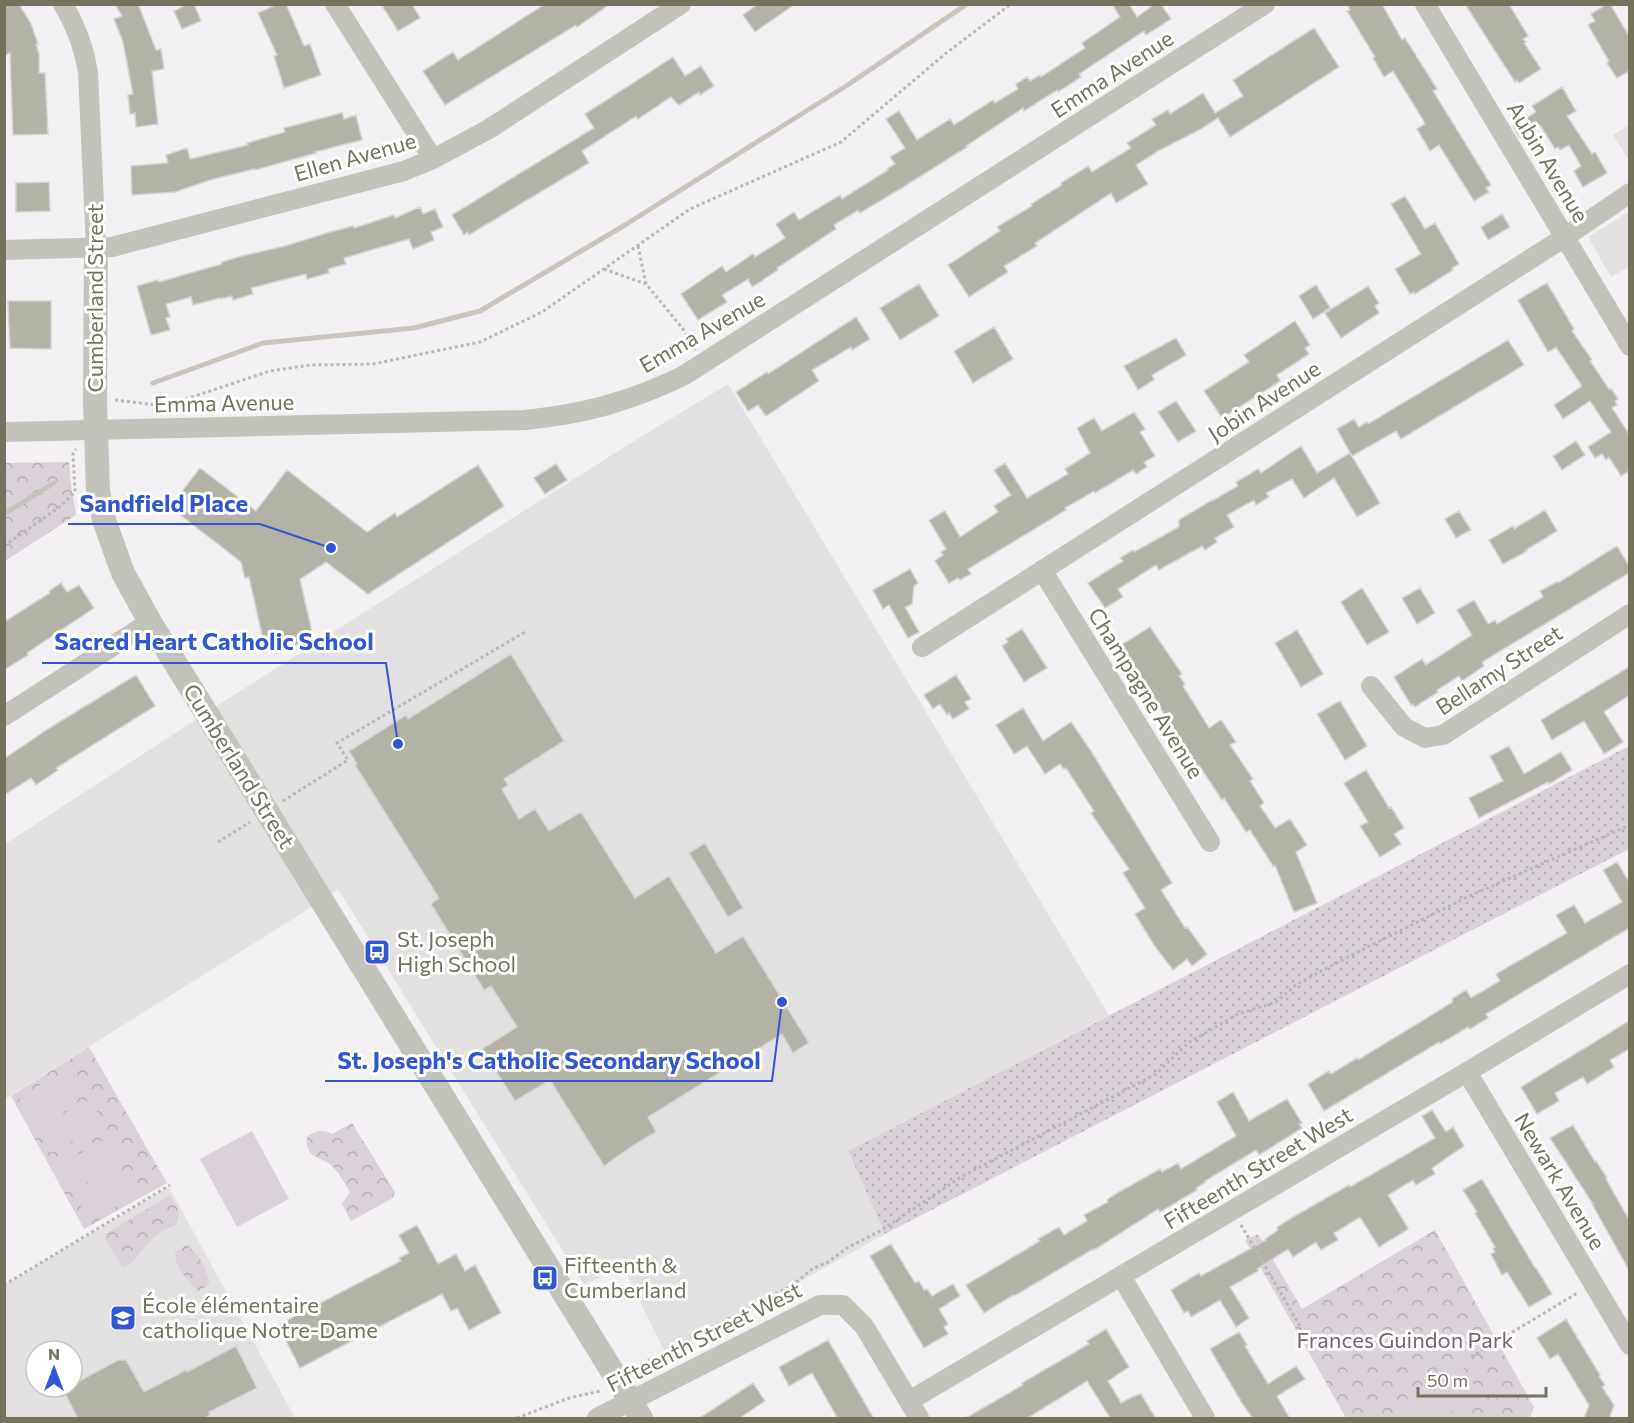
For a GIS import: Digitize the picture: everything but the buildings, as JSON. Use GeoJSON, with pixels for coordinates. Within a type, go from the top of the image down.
{"type":"FeatureCollection","features":[{"type":"Feature","properties":{"kind":"street","name":"Cumberland Street"},"geometry":{"type":"LineString","coordinates":[[63,4],[76,28],[85,53],[88,72],[96,248],[98,492],[104,520],[123,573],[150,622],[636,1410]]}},
{"type":"Feature","properties":{"kind":"street"},"geometry":{"type":"LineString","coordinates":[[335,4],[433,159]]}},
{"type":"Feature","properties":{"kind":"street","name":"Ellen Avenue"},"geometry":{"type":"LineString","coordinates":[[4,250],[112,247],[404,171],[433,159],[489,129],[681,4]]}},
{"type":"Feature","properties":{"kind":"street","name":"Emma Avenue"},"geometry":{"type":"LineString","coordinates":[[4,432],[525,420],[587,411],[637,397],[683,376],[1265,4]]}},
{"type":"Feature","properties":{"kind":"street","name":"Aubin Avenue"},"geometry":{"type":"LineString","coordinates":[[1425,4],[1629,346]]}},
{"type":"Feature","properties":{"kind":"street","name":"Jobin Avenue"},"geometry":{"type":"LineString","coordinates":[[922,647],[1565,237],[1629,193]]}},
{"type":"Feature","properties":{"kind":"street","name":"Champagne Avenue"},"geometry":{"type":"LineString","coordinates":[[1042,570],[1210,842]]}},
{"type":"Feature","properties":{"kind":"street","name":"Bellamy Street"},"geometry":{"type":"LineString","coordinates":[[1371,686],[1404,727],[1425,738],[1443,735],[1629,614]]}},
{"type":"Feature","properties":{"kind":"street"},"geometry":{"type":"LineString","coordinates":[[4,716],[150,622]]}},
{"type":"Feature","properties":{"kind":"street","name":"Fifteenth Street West"},"geometry":{"type":"LineString","coordinates":[[597,1419],[636,1410],[820,1305],[843,1305],[864,1326],[909,1401],[1629,974]]}},
{"type":"Feature","properties":{"kind":"street","name":"Newark Avenue"},"geometry":{"type":"LineString","coordinates":[[1467,1072],[1629,1345]]}},
{"type":"Feature","properties":{"kind":"street"},"geometry":{"type":"LineString","coordinates":[[1121,1276],[1205,1419]]}},
{"type":"Feature","properties":{"kind":"street"},"geometry":{"type":"LineString","coordinates":[[909,1401],[919,1419]]}},
{"type":"Feature","properties":{"kind":"path"},"geometry":{"type":"LineString","coordinates":[[4,546],[61,506],[75,492],[73,453],[96,429],[116,399],[165,406],[270,371],[310,365],[373,364],[480,342],[542,312],[690,209],[841,141],[945,54],[1011,4]]}},
{"type":"Feature","properties":{"kind":"path"},"geometry":{"type":"LineString","coordinates":[[638,246],[646,284],[683,329],[702,363]]}},
{"type":"Feature","properties":{"kind":"path"},"geometry":{"type":"LineString","coordinates":[[604,270],[646,284]]}},
{"type":"Feature","properties":{"kind":"path"},"geometry":{"type":"LineString","coordinates":[[218,842],[348,760],[337,742],[525,632]]}},
{"type":"Feature","properties":{"kind":"path"},"geometry":{"type":"LineString","coordinates":[[517,1419],[568,1398],[598,1393],[616,1378],[793,1285],[812,1269],[880,1231],[961,1177],[1156,1074],[1188,1043],[1238,1014],[1276,1002],[1297,984],[1346,958],[1466,898],[1629,825]]}},
{"type":"Feature","properties":{"kind":"path"},"geometry":{"type":"LineString","coordinates":[[4,1285],[170,1185]]}},
{"type":"Feature","properties":{"kind":"path"},"geometry":{"type":"LineString","coordinates":[[1232,1211],[1301,1328]]}},
{"type":"Feature","properties":{"kind":"path"},"geometry":{"type":"LineString","coordinates":[[1471,1357],[1593,1284]]}},
{"type":"Feature","properties":{"kind":"shaded area"},"geometry":{"type":"Polygon","coordinates":[[[1629,125],[1629,160],[1613,135],[1629,125]]]}},
{"type":"Feature","properties":{"kind":"shaded area"},"geometry":{"type":"Polygon","coordinates":[[[1629,212],[1629,267],[1611,277],[1588,237],[1629,212]]]}},
{"type":"Feature","properties":{"kind":"shaded area"},"geometry":{"type":"Polygon","coordinates":[[[728,384],[1109,1015],[848,1151],[885,1234],[667,1356],[622,1265],[584,1285],[338,889],[5,1099],[5,844],[223,702],[634,441],[728,384]]]}},
{"type":"Feature","properties":{"kind":"shaded area","name":"École élémentaire catholique Notre-Dame"},"geometry":{"type":"Polygon","coordinates":[[[169,1187],[295,1418],[5,1418],[4,1286],[169,1187]]]}},
{"type":"Feature","properties":{"kind":"green space"},"geometry":{"type":"Polygon","coordinates":[[[69,462],[76,515],[5,561],[5,463],[69,462]]]}},
{"type":"Feature","properties":{"kind":"green space"},"geometry":{"type":"Polygon","coordinates":[[[1629,746],[1629,849],[885,1234],[848,1151],[1629,746]]]}},
{"type":"Feature","properties":{"kind":"green space"},"geometry":{"type":"Polygon","coordinates":[[[89,1047],[167,1183],[84,1229],[11,1096],[89,1047]]]}},
{"type":"Feature","properties":{"kind":"green space"},"geometry":{"type":"Polygon","coordinates":[[[72,1067],[86,1091],[33,1121],[19,1097],[72,1067]]]}},
{"type":"Feature","properties":{"kind":"green space"},"geometry":{"type":"Polygon","coordinates":[[[90,1099],[104,1123],[51,1153],[37,1128],[90,1099]]]}},
{"type":"Feature","properties":{"kind":"green space"},"geometry":{"type":"Polygon","coordinates":[[[352,1123],[395,1192],[393,1198],[351,1221],[342,1204],[350,1192],[333,1167],[311,1154],[307,1145],[307,1137],[319,1131],[332,1134],[352,1123]]]}},
{"type":"Feature","properties":{"kind":"green space"},"geometry":{"type":"Polygon","coordinates":[[[252,1131],[289,1199],[237,1227],[200,1159],[252,1131]]]}},
{"type":"Feature","properties":{"kind":"green space"},"geometry":{"type":"Polygon","coordinates":[[[111,1136],[125,1160],[72,1190],[58,1166],[111,1136]]]}},
{"type":"Feature","properties":{"kind":"green space"},"geometry":{"type":"Polygon","coordinates":[[[129,1167],[143,1192],[90,1221],[76,1197],[129,1167]]]}},
{"type":"Feature","properties":{"kind":"green space"},"geometry":{"type":"Polygon","coordinates":[[[170,1195],[179,1213],[176,1225],[158,1234],[133,1262],[122,1267],[105,1239],[106,1234],[170,1195]]]}},
{"type":"Feature","properties":{"kind":"green space","name":"Frances Guindon Park"},"geometry":{"type":"Polygon","coordinates":[[[1435,1230],[1534,1407],[1530,1418],[1346,1418],[1245,1240],[1258,1234],[1302,1309],[1435,1230]]]}},
{"type":"Feature","properties":{"kind":"green space"},"geometry":{"type":"Polygon","coordinates":[[[187,1245],[202,1262],[210,1284],[198,1291],[182,1274],[176,1259],[175,1252],[187,1245]]]}},
{"type":"Feature","properties":{"kind":"green space"},"geometry":{"type":"Polygon","coordinates":[[[1463,1366],[1480,1396],[1441,1418],[1414,1418],[1403,1401],[1463,1366]]]}},
{"type":"Feature","properties":{"kind":"waterway"},"geometry":{"type":"LineString","coordinates":[[153,383],[263,343],[414,328],[480,311],[625,225],[846,86],[967,4]]}},
{"type":"Feature","properties":{"kind":"waterway"},"geometry":{"type":"LineString","coordinates":[[4,514],[54,483]]}},
{"type":"Feature","properties":{"kind":"place","name":"Sandfield Place"},"geometry":{"type":"Point","coordinates":[331,548]}},
{"type":"Feature","properties":{"kind":"place","name":"Sacred Heart Catholic School"},"geometry":{"type":"Point","coordinates":[398,744]}},
{"type":"Feature","properties":{"kind":"place","name":"St. Joseph High School"},"geometry":{"type":"Point","coordinates":[377,952]}},
{"type":"Feature","properties":{"kind":"place","name":"St. Joseph's Catholic Secondary School"},"geometry":{"type":"Point","coordinates":[782,1002]}},
{"type":"Feature","properties":{"kind":"place","name":"Fifteenth & Cumberland"},"geometry":{"type":"Point","coordinates":[545,1278]}},
{"type":"Feature","properties":{"kind":"place","name":"École élémentaire catholique Notre-Dame"},"geometry":{"type":"Point","coordinates":[123,1318]}}]}
